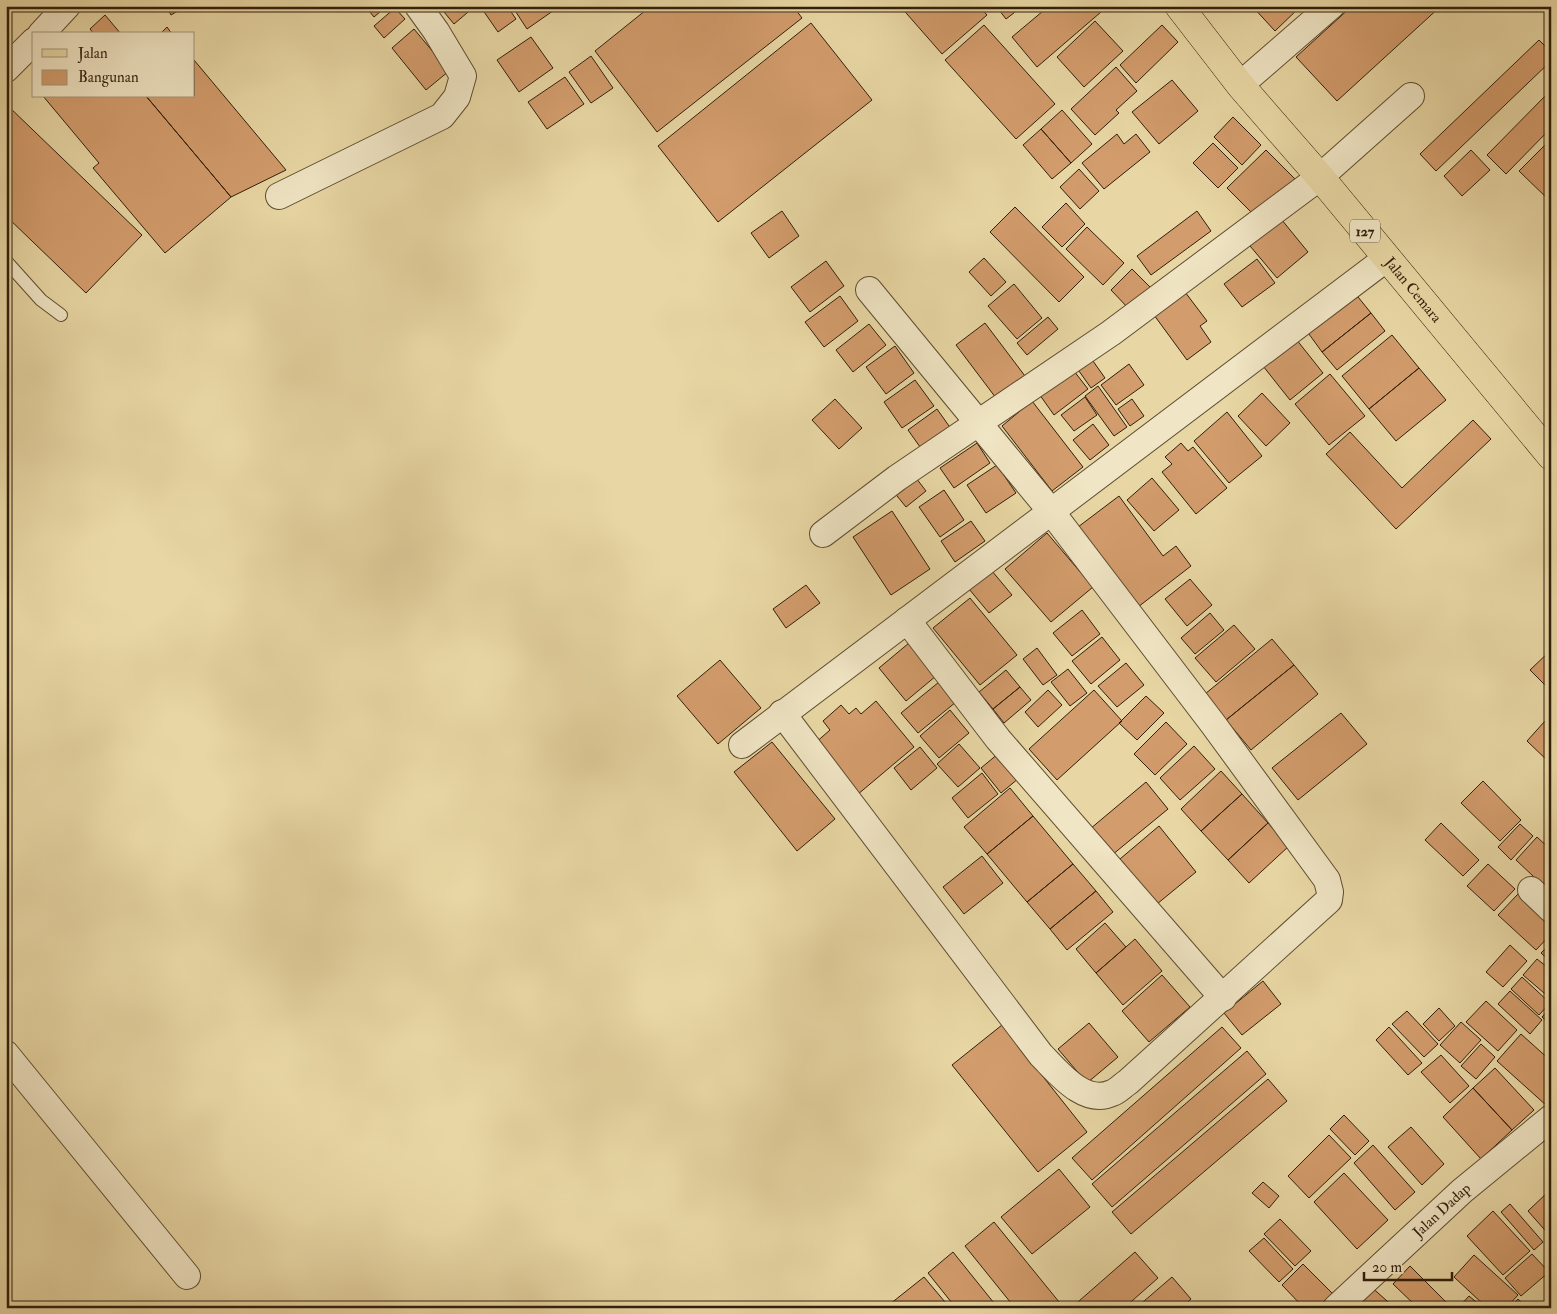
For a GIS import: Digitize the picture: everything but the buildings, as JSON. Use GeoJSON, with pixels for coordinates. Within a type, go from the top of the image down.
{"type":"FeatureCollection","features":[{"type":"Feature","properties":{"kind":"main road","name":"Jalan Cemara"},"geometry":{"type":"LineString","coordinates":[[1179,6],[1240,85],[1320,177],[1551,456]]}},
{"type":"Feature","properties":{"kind":"street"},"geometry":{"type":"LineString","coordinates":[[43,32],[67,6]]}},
{"type":"Feature","properties":{"kind":"street"},"geometry":{"type":"LineString","coordinates":[[279,196],[442,116],[457,97],[463,76],[436,31],[418,6]]}},
{"type":"Feature","properties":{"kind":"street"},"geometry":{"type":"LineString","coordinates":[[1240,85],[1331,6]]}},
{"type":"Feature","properties":{"kind":"street"},"geometry":{"type":"LineString","coordinates":[[6,69],[32,43]]}},
{"type":"Feature","properties":{"kind":"street"},"geometry":{"type":"LineString","coordinates":[[823,534],[897,478],[1111,333],[1320,177],[1411,96]]}},
{"type":"Feature","properties":{"kind":"street"},"geometry":{"type":"LineString","coordinates":[[742,745],[1050,510],[1387,258]]}},
{"type":"Feature","properties":{"kind":"street"},"geometry":{"type":"LineString","coordinates":[[782,713],[1041,1055],[1071,1085],[1093,1095],[1112,1094],[1223,998],[1329,900],[1330,887],[1327,880],[1213,724],[1050,510],[869,290]]}},
{"type":"Feature","properties":{"kind":"street"},"geometry":{"type":"LineString","coordinates":[[907,620],[998,739],[1223,998]]}},
{"type":"Feature","properties":{"kind":"street"},"geometry":{"type":"LineString","coordinates":[[1531,890],[1551,909]]}},
{"type":"Feature","properties":{"kind":"street"},"geometry":{"type":"LineString","coordinates":[[6,1054],[186,1276]]}},
{"type":"Feature","properties":{"kind":"street","name":"Jalan Dadap"},"geometry":{"type":"LineString","coordinates":[[1336,1308],[1462,1191],[1551,1118]]}},
{"type":"Feature","properties":{"kind":"lane"},"geometry":{"type":"LineString","coordinates":[[6,261],[41,300],[61,315]]}}]}
